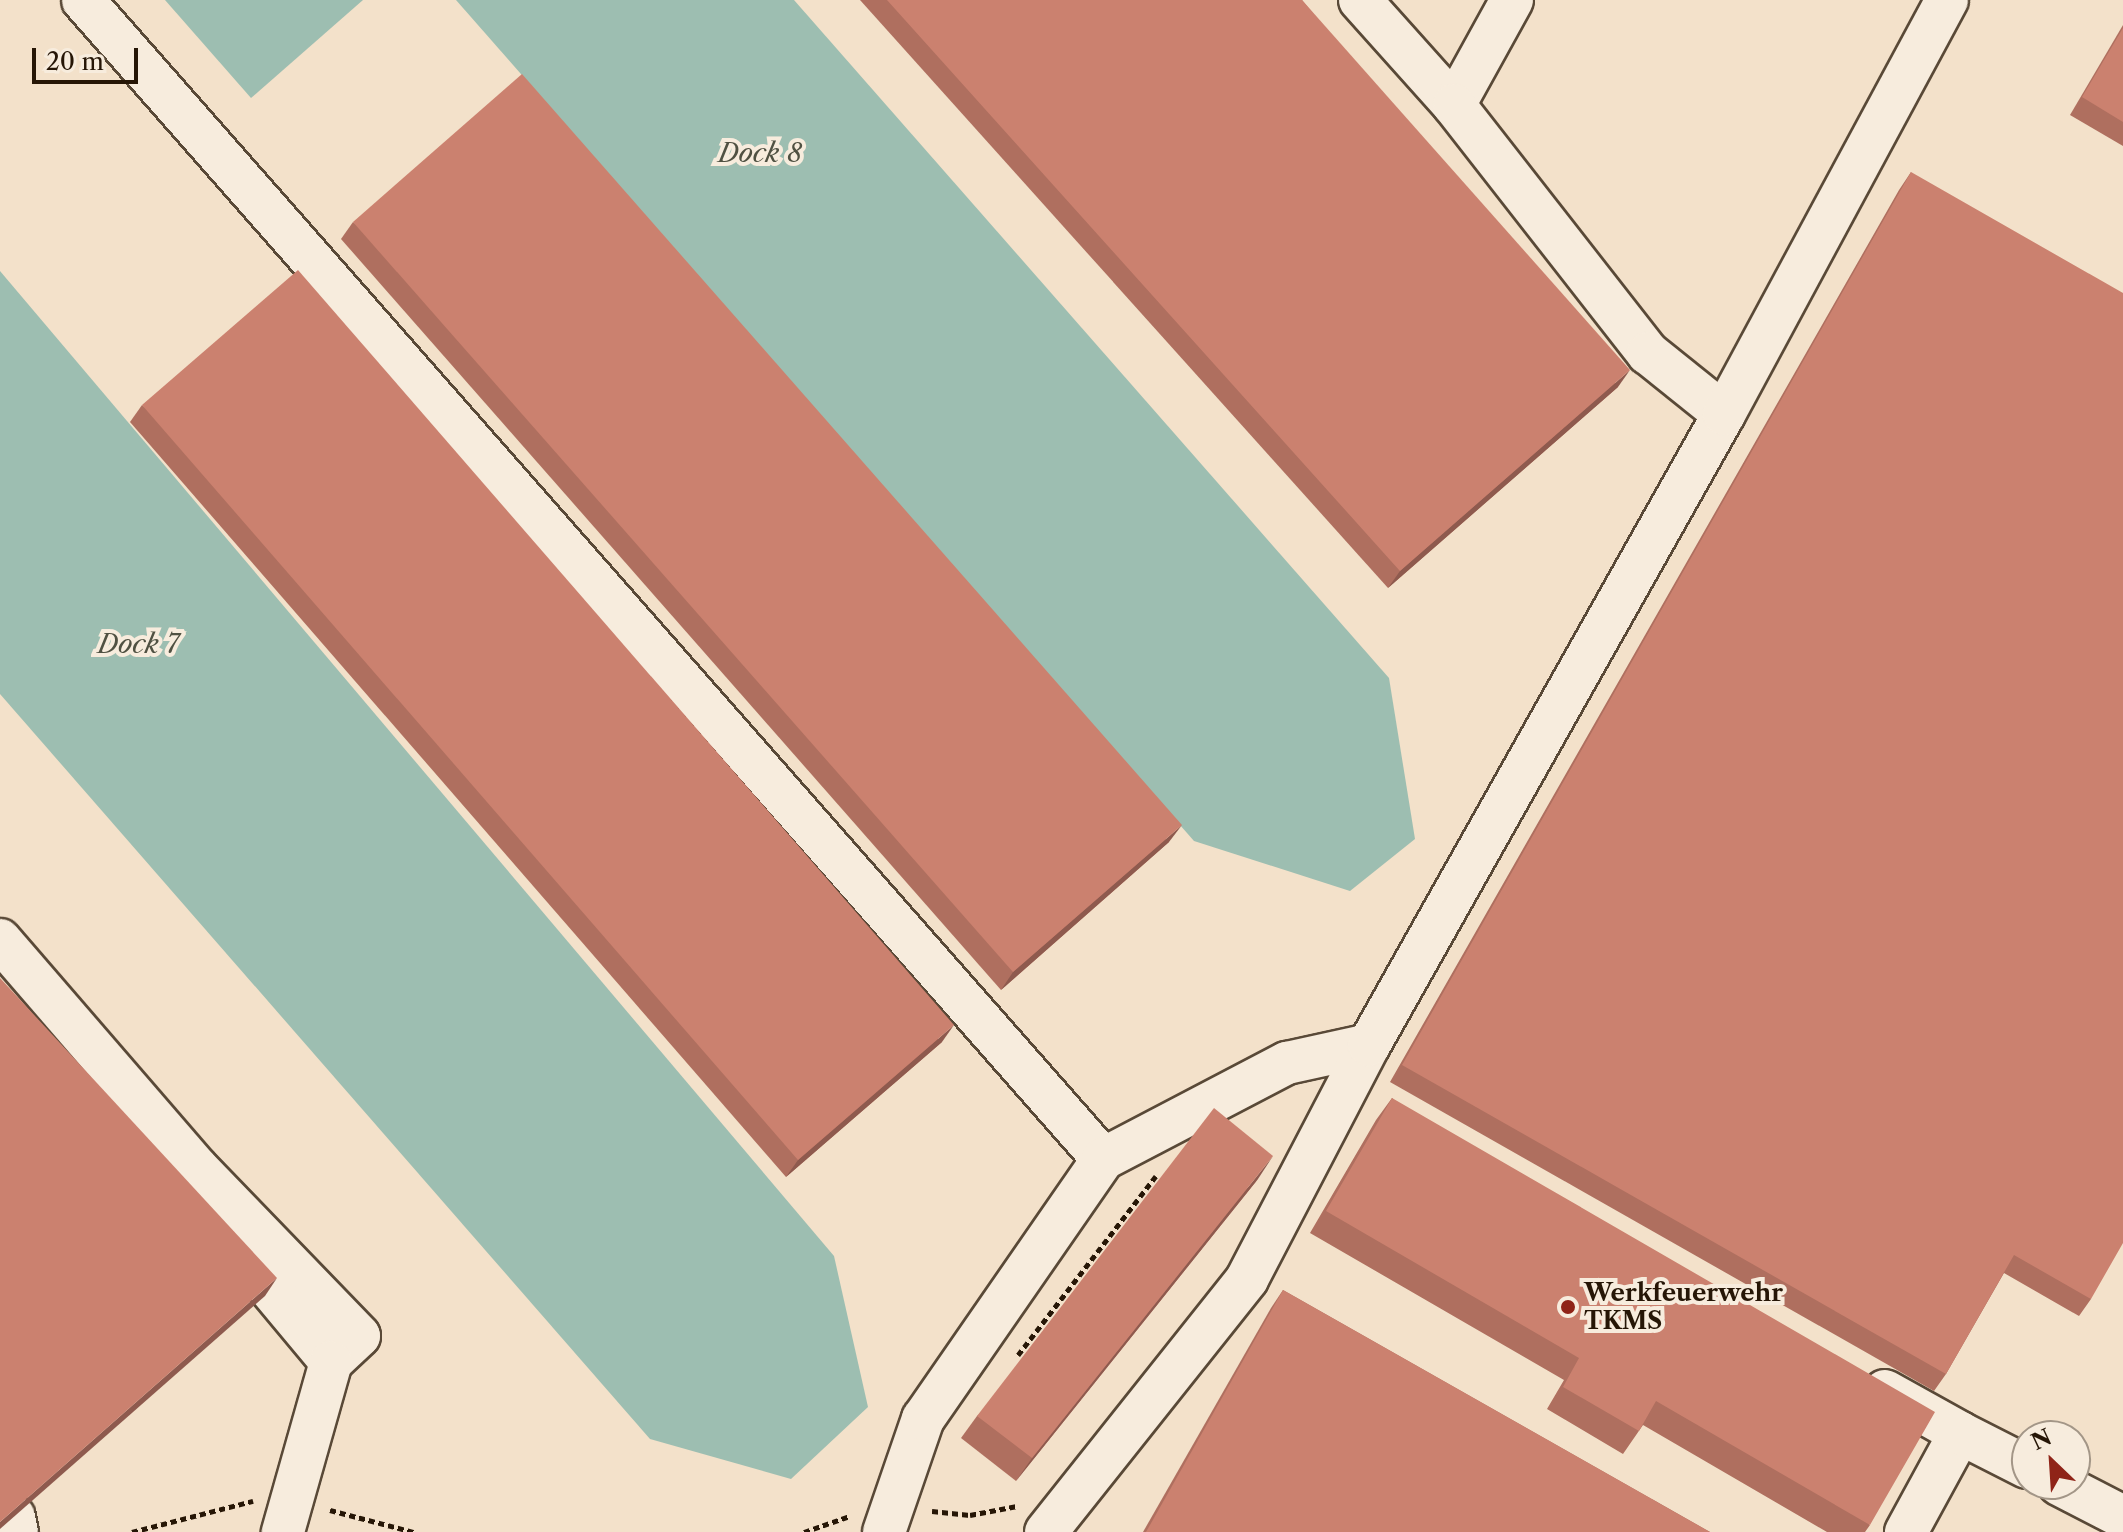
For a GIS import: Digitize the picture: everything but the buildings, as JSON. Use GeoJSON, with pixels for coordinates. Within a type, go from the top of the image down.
{"type":"FeatureCollection","features":[{"type":"Feature","properties":{"kind":"lane"},"geometry":{"type":"LineString","coordinates":[[83,0],[1103,1159]]}},
{"type":"Feature","properties":{"kind":"lane"},"geometry":{"type":"LineString","coordinates":[[1360,0],[1454,105],[1648,353],[1724,414]]}},
{"type":"Feature","properties":{"kind":"lane"},"geometry":{"type":"LineString","coordinates":[[1454,105],[1512,0]]}},
{"type":"Feature","properties":{"kind":"lane"},"geometry":{"type":"LineString","coordinates":[[1035,1518],[1262,1287],[1361,1097],[1369,1045],[1724,414],[1947,0]]}},
{"type":"Feature","properties":{"kind":"lane"},"geometry":{"type":"LineString","coordinates":[[0,940],[189,1174]]}},
{"type":"Feature","properties":{"kind":"lane"},"geometry":{"type":"LineString","coordinates":[[0,978],[189,1174],[359,1336],[331,1362],[283,1532]]}},
{"type":"Feature","properties":{"kind":"lane"},"geometry":{"type":"LineString","coordinates":[[902,1514],[923,1419],[1103,1159],[1287,1063],[1369,1045]]}},
{"type":"Feature","properties":{"kind":"lane"},"geometry":{"type":"LineString","coordinates":[[1848,1370],[2011,1459]]}},
{"type":"Feature","properties":{"kind":"lane"},"geometry":{"type":"LineString","coordinates":[[1906,1532],[1960,1433]]}},
{"type":"Feature","properties":{"kind":"lane"},"geometry":{"type":"LineString","coordinates":[[2090,1500],[2123,1517]]}},
{"type":"Feature","properties":{"kind":"path"},"geometry":{"type":"LineString","coordinates":[[1014,1361],[1158,1173]]}},
{"type":"Feature","properties":{"kind":"path"},"geometry":{"type":"LineString","coordinates":[[804,1532],[848,1516],[924,1510],[1035,1518]]}},
{"type":"Feature","properties":{"kind":"water"},"geometry":{"type":"Polygon","coordinates":[[[165,0],[363,0],[251,98],[165,0]]]}},
{"type":"Feature","properties":{"kind":"water","name":"Dock 8"},"geometry":{"type":"Polygon","coordinates":[[[456,0],[794,0],[1389,678],[1415,839],[1350,891],[1194,841],[456,0]]]}},
{"type":"Feature","properties":{"kind":"water","name":"Dock 7"},"geometry":{"type":"Polygon","coordinates":[[[0,271],[834,1256],[868,1407],[791,1479],[650,1439],[0,694],[0,271]]]}},
{"type":"Feature","properties":{"kind":"place","name":"Werkfeuerwehr TKMS"},"geometry":{"type":"Point","coordinates":[1568,1307]}}]}
